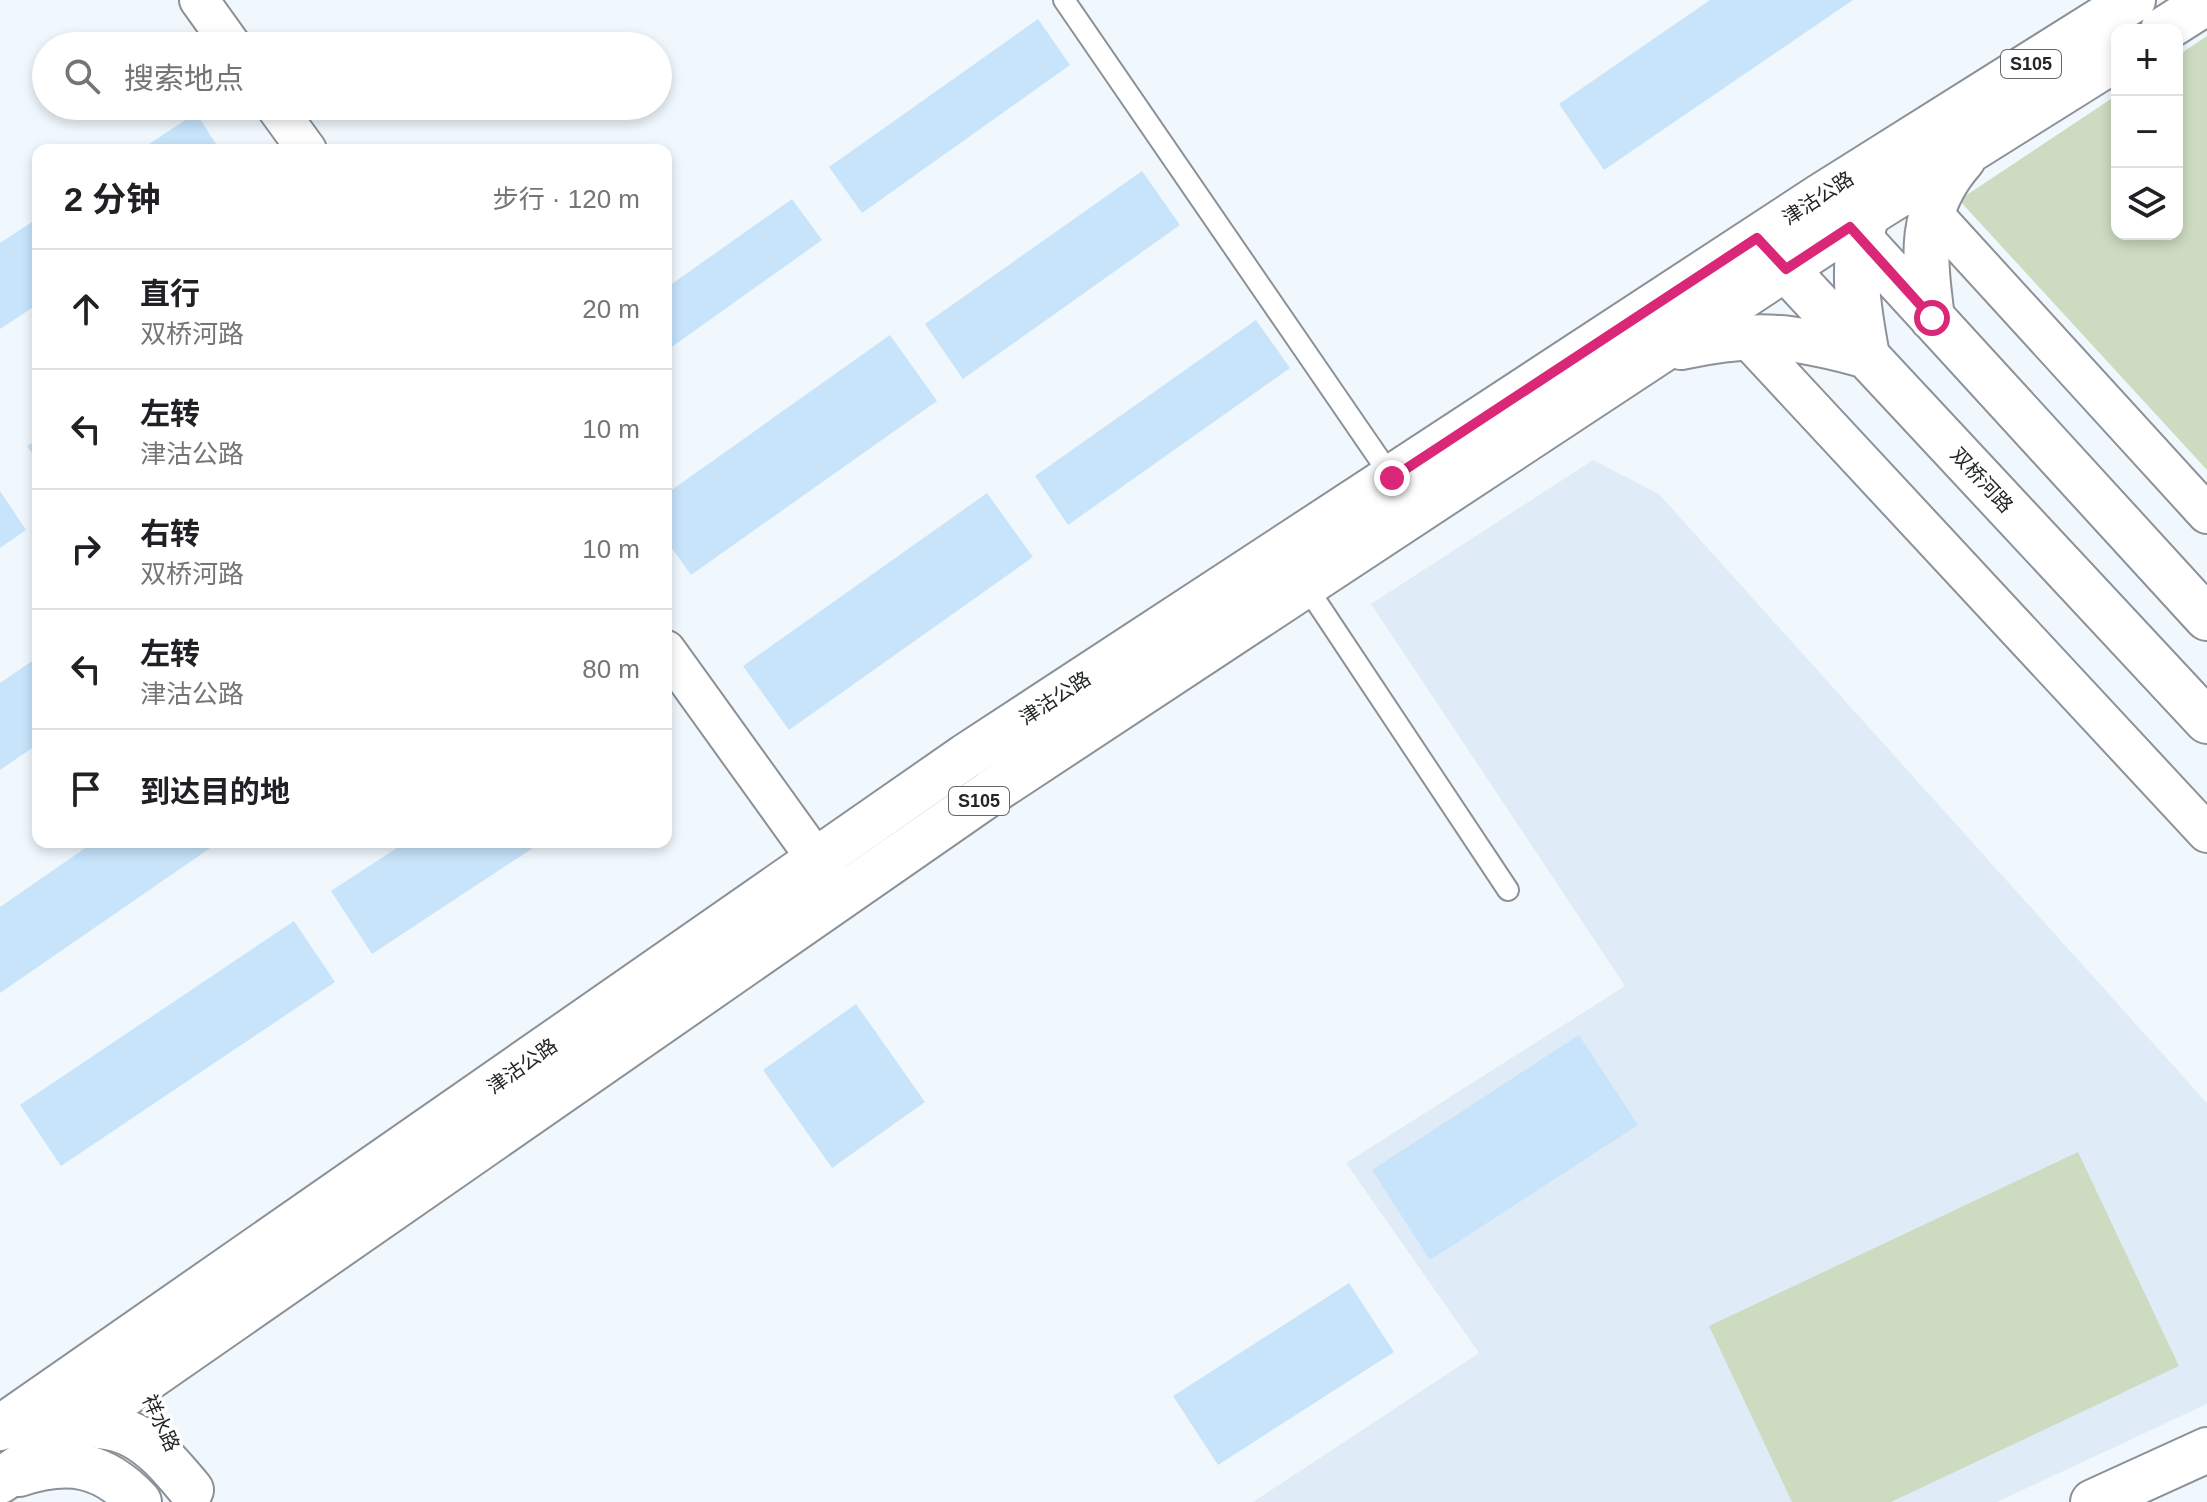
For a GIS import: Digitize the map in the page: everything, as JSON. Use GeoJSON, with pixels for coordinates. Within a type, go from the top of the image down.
{"type":"FeatureCollection","features":[{"type":"Feature","properties":{"kind":"main road","name":"津沽公路"},"geometry":{"type":"LineString","coordinates":[[133,1363],[1306,585],[1405,495],[1757,238],[2133,0]]}},
{"type":"Feature","properties":{"kind":"main road"},"geometry":{"type":"LineString","coordinates":[[2172,24],[2207,2]]}},
{"type":"Feature","properties":{"kind":"main road","name":"津沽公路"},"geometry":{"type":"LineString","coordinates":[[1,1467],[95,1408],[133,1363],[817,860],[966,756],[1281,550],[1405,495],[1663,351],[1734,324],[1786,269],[1883,212],[1973,149],[2111,62]]}},
{"type":"Feature","properties":{"kind":"main road"},"geometry":{"type":"LineString","coordinates":[[1734,324],[1867,356],[1857,282],[1901,156],[1929,129]]}},
{"type":"Feature","properties":{"kind":"main road"},"geometry":{"type":"LineString","coordinates":[[1821,196],[1883,212],[1925,247],[1932,318]]}},
{"type":"Feature","properties":{"kind":"main road"},"geometry":{"type":"LineString","coordinates":[[1883,212],[1932,318],[2207,618]]}},
{"type":"Feature","properties":{"kind":"main road","name":"双桥河路"},"geometry":{"type":"LineString","coordinates":[[1757,238],[2207,721]]}},
{"type":"Feature","properties":{"kind":"main road","name":"祥水路"},"geometry":{"type":"LineString","coordinates":[[133,1363],[194,1496]]}},
{"type":"Feature","properties":{"kind":"main road","name":"津沽公路"},"geometry":{"type":"LineString","coordinates":[[0,1428],[95,1408]]}},
{"type":"Feature","properties":{"kind":"main road"},"geometry":{"type":"LineString","coordinates":[[95,1408],[141,1437],[165,1458],[194,1496]]}},
{"type":"Feature","properties":{"kind":"main road"},"geometry":{"type":"LineString","coordinates":[[95,1408],[142,1502]]}},
{"type":"Feature","properties":{"kind":"main road"},"geometry":{"type":"LineString","coordinates":[[2093,1502],[2207,1450]]}},
{"type":"Feature","properties":{"kind":"main road"},"geometry":{"type":"LineString","coordinates":[[1,1467],[66,1464],[89,1467],[128,1489],[142,1502]]}},
{"type":"Feature","properties":{"kind":"street"},"geometry":{"type":"LineString","coordinates":[[199,0],[222,32]]}},
{"type":"Feature","properties":{"kind":"street"},"geometry":{"type":"LineString","coordinates":[[285,120],[303,144]]}},
{"type":"Feature","properties":{"kind":"street"},"geometry":{"type":"LineString","coordinates":[[1883,212],[2207,514]]}},
{"type":"Feature","properties":{"kind":"street"},"geometry":{"type":"LineString","coordinates":[[1757,238],[1734,324],[2207,833]]}},
{"type":"Feature","properties":{"kind":"street"},"geometry":{"type":"LineString","coordinates":[[672,658],[842,895]]}},
{"type":"Feature","properties":{"kind":"lane"},"geometry":{"type":"LineString","coordinates":[[1064,0],[1405,495]]}},
{"type":"Feature","properties":{"kind":"lane"},"geometry":{"type":"LineString","coordinates":[[1281,550],[1508,890]]}},
{"type":"Feature","properties":{"kind":"shaded area"},"geometry":{"type":"Polygon","coordinates":[[[1593,460],[1659,494],[2207,1103],[2207,1404],[1997,1502],[1253,1502],[1479,1353],[1346,1163],[1625,986],[1371,604],[1593,460]]]}},
{"type":"Feature","properties":{"kind":"green space"},"geometry":{"type":"Polygon","coordinates":[[[2207,36],[2207,470],[1959,200],[2111,99],[2111,240],[2183,240],[2183,52],[2207,36]]]}},
{"type":"Feature","properties":{"kind":"green space"},"geometry":{"type":"Polygon","coordinates":[[[2078,1152],[2179,1366],[1891,1502],[1792,1502],[1709,1326],[2078,1152]]]}},
{"type":"Feature","properties":{"kind":"building"},"geometry":{"type":"Polygon","coordinates":[[[1710,0],[1853,0],[1604,170],[1559,104],[1710,0]]]}},
{"type":"Feature","properties":{"kind":"building"},"geometry":{"type":"Polygon","coordinates":[[[1038,19],[1070,65],[862,213],[829,167],[1038,19]]]}},
{"type":"Feature","properties":{"kind":"building"},"geometry":{"type":"Polygon","coordinates":[[[185,120],[201,120],[216,144],[149,144],[185,120]]]}},
{"type":"Feature","properties":{"kind":"building"},"geometry":{"type":"Polygon","coordinates":[[[1142,171],[1180,225],[963,379],[925,324],[1142,171]]]}},
{"type":"Feature","properties":{"kind":"building"},"geometry":{"type":"Polygon","coordinates":[[[792,199],[822,240],[672,347],[672,284],[792,199]]]}},
{"type":"Feature","properties":{"kind":"building"},"geometry":{"type":"Polygon","coordinates":[[[32,222],[32,308],[0,329],[0,243],[32,222]]]}},
{"type":"Feature","properties":{"kind":"building"},"geometry":{"type":"Polygon","coordinates":[[[1256,320],[1290,368],[1068,525],[1035,476],[1256,320]]]}},
{"type":"Feature","properties":{"kind":"building"},"geometry":{"type":"Polygon","coordinates":[[[890,335],[937,401],[691,575],[672,548],[672,490],[890,335]]]}},
{"type":"Feature","properties":{"kind":"building"},"geometry":{"type":"Polygon","coordinates":[[[0,491],[26,530],[0,548],[0,491]]]}},
{"type":"Feature","properties":{"kind":"building"},"geometry":{"type":"Polygon","coordinates":[[[987,493],[1033,557],[789,730],[743,666],[987,493]]]}},
{"type":"Feature","properties":{"kind":"building"},"geometry":{"type":"Polygon","coordinates":[[[32,661],[32,748],[0,770],[0,683],[32,661]]]}},
{"type":"Feature","properties":{"kind":"building"},"geometry":{"type":"Polygon","coordinates":[[[85,848],[210,848],[0,993],[0,907],[85,848]]]}},
{"type":"Feature","properties":{"kind":"building"},"geometry":{"type":"Polygon","coordinates":[[[397,848],[533,848],[372,954],[331,891],[397,848]]]}},
{"type":"Feature","properties":{"kind":"building"},"geometry":{"type":"Polygon","coordinates":[[[294,921],[335,982],[61,1166],[20,1105],[294,921]]]}},
{"type":"Feature","properties":{"kind":"building"},"geometry":{"type":"Polygon","coordinates":[[[856,1004],[925,1102],[832,1168],[763,1070],[856,1004]]]}},
{"type":"Feature","properties":{"kind":"building"},"geometry":{"type":"Polygon","coordinates":[[[1579,1035],[1638,1125],[1430,1260],[1372,1170],[1579,1035]]]}},
{"type":"Feature","properties":{"kind":"building"},"geometry":{"type":"Polygon","coordinates":[[[1349,1283],[1394,1352],[1218,1465],[1173,1396],[1349,1283]]]}},
{"type":"Feature","properties":{"kind":"route"},"geometry":{"type":"LineString","coordinates":[[1392,478],[1757,238],[1786,269],[1850,227],[1932,318]]}}]}
